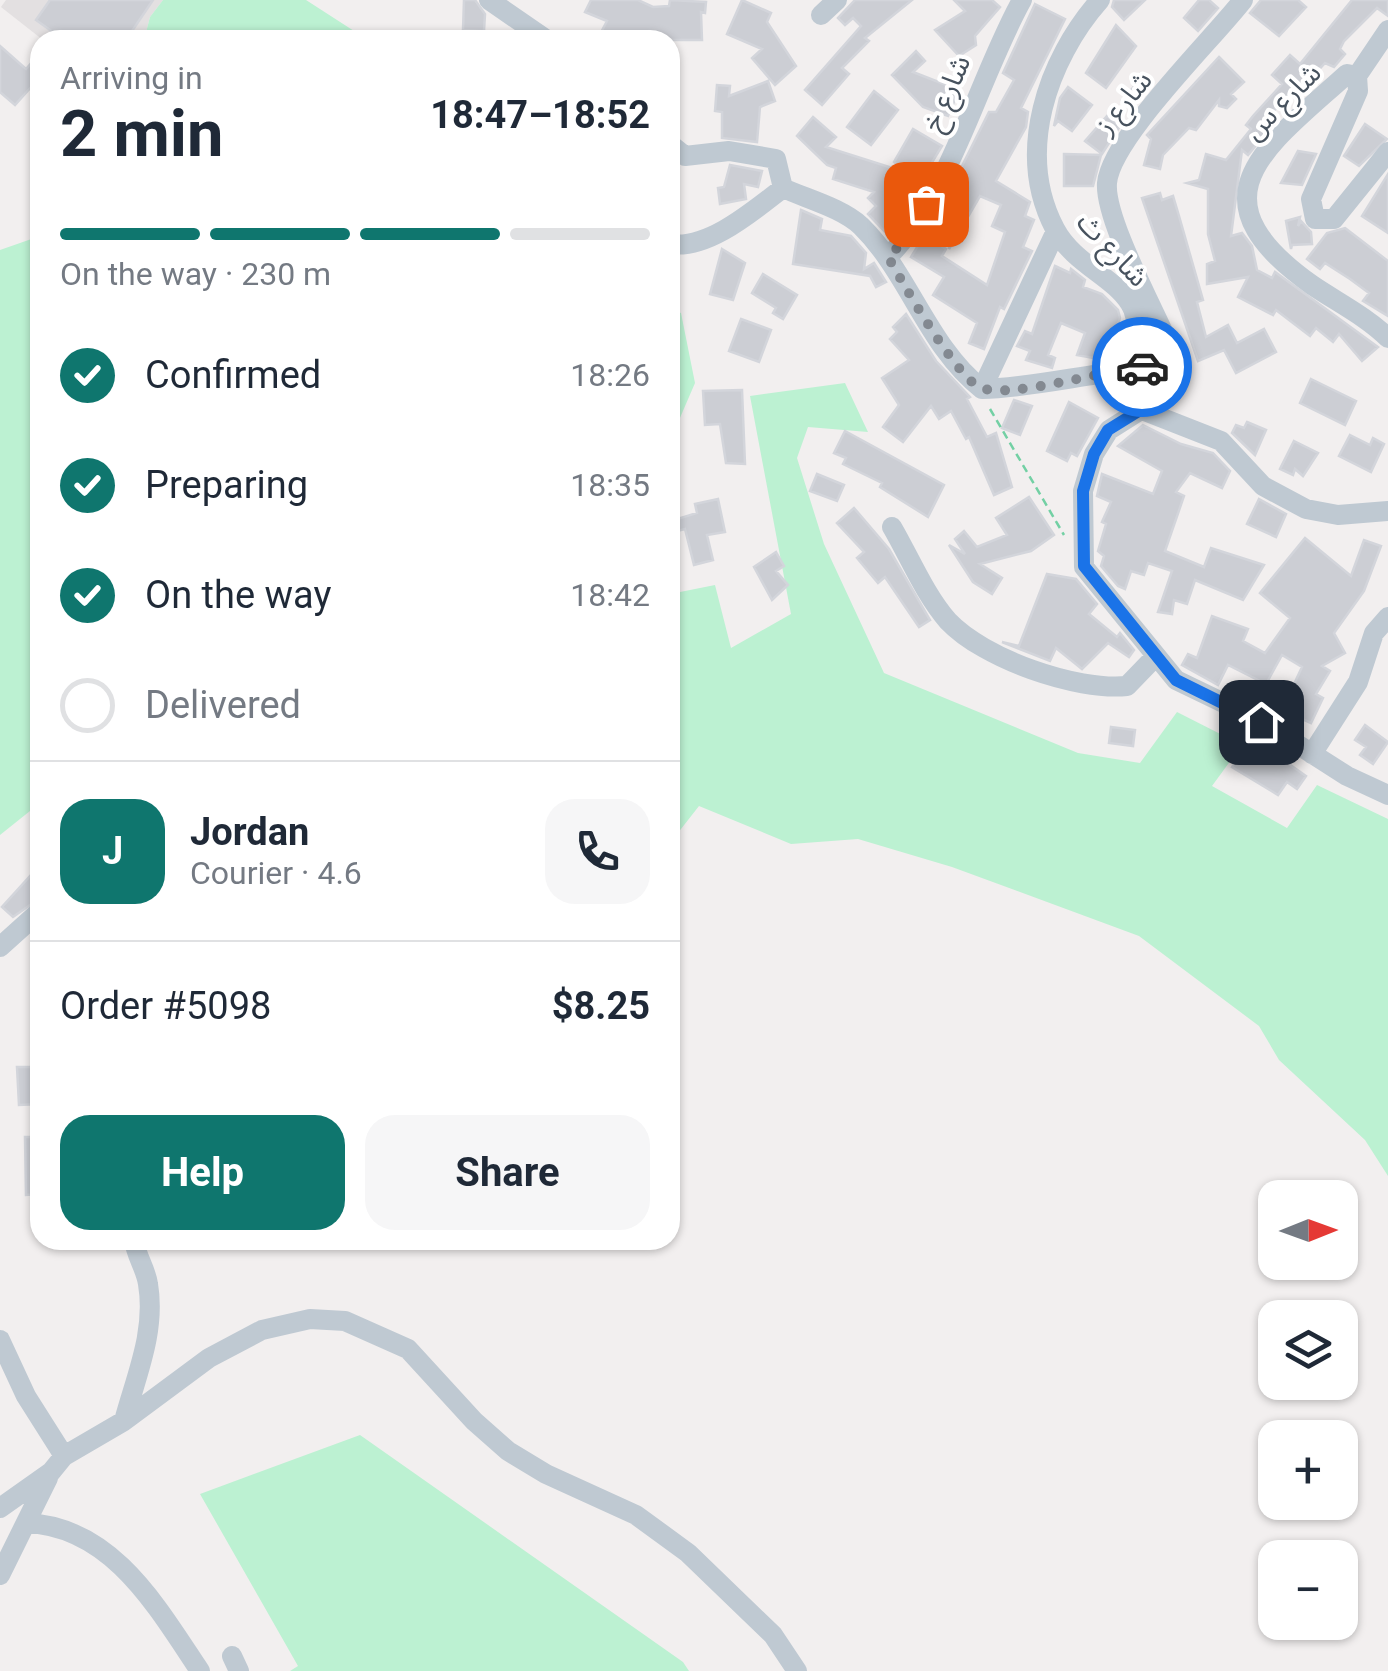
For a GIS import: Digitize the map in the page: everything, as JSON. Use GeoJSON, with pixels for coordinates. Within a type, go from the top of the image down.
{"type":"FeatureCollection","features":[{"type":"Feature","properties":{"kind":"street"},"geometry":{"type":"LineString","coordinates":[[489,0],[533,30]]}},
{"type":"Feature","properties":{"kind":"street","name":"شارع خ"},"geometry":{"type":"LineString","coordinates":[[888,257],[906,239],[926,204],[1022,0]]}},
{"type":"Feature","properties":{"kind":"street","name":"شارع ث"},"geometry":{"type":"LineString","coordinates":[[1100,0],[1054,68],[1036,146],[1044,199],[1056,231],[1074,252],[1114,283],[1132,306],[1136,338],[1120,369]]}},
{"type":"Feature","properties":{"kind":"street","name":"شارع ﺯ"},"geometry":{"type":"LineString","coordinates":[[1179,368],[1116,226],[1106,186],[1113,158],[1137,125],[1243,0]]}},
{"type":"Feature","properties":{"kind":"street"},"geometry":{"type":"LineString","coordinates":[[1388,30],[1352,75],[1358,91],[1312,199],[1315,220],[1334,219],[1388,152]]}},
{"type":"Feature","properties":{"kind":"street","name":"شارع ﺱ"},"geometry":{"type":"LineString","coordinates":[[1352,75],[1268,146],[1251,175],[1248,208],[1252,231],[1280,262],[1388,338]]}},
{"type":"Feature","properties":{"kind":"street"},"geometry":{"type":"LineString","coordinates":[[680,152],[685,156],[729,151],[776,159],[783,188]]}},
{"type":"Feature","properties":{"kind":"street"},"geometry":{"type":"LineString","coordinates":[[783,188],[858,223],[888,257],[962,373],[982,388],[1026,388],[1120,369],[1179,368],[1166,394],[1108,430],[1094,454],[1083,491],[1084,566],[1176,680],[1261,722],[1388,795]]}},
{"type":"Feature","properties":{"kind":"street"},"geometry":{"type":"LineString","coordinates":[[680,246],[690,247],[747,216],[783,188]]}},
{"type":"Feature","properties":{"kind":"street"},"geometry":{"type":"LineString","coordinates":[[982,388],[1056,231]]}},
{"type":"Feature","properties":{"kind":"street"},"geometry":{"type":"LineString","coordinates":[[1142,410],[1221,441],[1263,486],[1306,509],[1338,515],[1388,511]]}},
{"type":"Feature","properties":{"kind":"street"},"geometry":{"type":"LineString","coordinates":[[892,527],[949,622],[1010,662],[1082,686],[1106,688],[1127,686],[1154,656]]}},
{"type":"Feature","properties":{"kind":"street"},"geometry":{"type":"LineString","coordinates":[[1312,754],[1358,682],[1374,633],[1388,617]]}},
{"type":"Feature","properties":{"kind":"street"},"geometry":{"type":"LineString","coordinates":[[0,947],[30,920]]}},
{"type":"Feature","properties":{"kind":"street"},"geometry":{"type":"LineString","coordinates":[[124,1422],[143,1362],[152,1312],[148,1280],[138,1250]]}},
{"type":"Feature","properties":{"kind":"street"},"geometry":{"type":"LineString","coordinates":[[0,1508],[209,1358],[262,1330],[310,1319],[345,1322],[374,1331],[408,1349],[508,1451],[546,1474],[636,1515],[688,1553],[761,1622],[797,1671]]}},
{"type":"Feature","properties":{"kind":"street"},"geometry":{"type":"LineString","coordinates":[[0,1340],[57,1464]]}},
{"type":"Feature","properties":{"kind":"street"},"geometry":{"type":"LineString","coordinates":[[0,1575],[57,1464]]}},
{"type":"Feature","properties":{"kind":"street"},"geometry":{"type":"LineString","coordinates":[[26,1523],[89,1540],[116,1560],[156,1604],[200,1671]]}},
{"type":"Feature","properties":{"kind":"path"},"geometry":{"type":"LineString","coordinates":[[982,388],[994,420],[1066,537]]}},
{"type":"Feature","properties":{"kind":"shaded area"},"geometry":{"type":"Polygon","coordinates":[[[6,0],[163,0],[150,17],[147,30],[30,30],[1,7],[6,0]]]}},
{"type":"Feature","properties":{"kind":"green space"},"geometry":{"type":"Polygon","coordinates":[[[163,0],[306,0],[352,30],[147,30],[150,17],[163,0]]]}},
{"type":"Feature","properties":{"kind":"green space"},"geometry":{"type":"Polygon","coordinates":[[[30,240],[30,811],[0,835],[0,250],[30,240]]]}},
{"type":"Feature","properties":{"kind":"green space"},"geometry":{"type":"Polygon","coordinates":[[[680,313],[681,313],[695,383],[680,418],[680,313]]]}},
{"type":"Feature","properties":{"kind":"green space"},"geometry":{"type":"Polygon","coordinates":[[[845,383],[868,432],[808,427],[797,458],[824,544],[884,673],[1078,753],[1140,763],[1177,712],[1242,745],[1212,786],[1287,828],[1317,785],[1388,819],[1388,1176],[1365,1140],[1279,1060],[1259,1026],[1139,936],[952,867],[858,839],[791,844],[699,806],[680,830],[680,592],[715,585],[731,648],[791,614],[750,396],[845,383]]]}},
{"type":"Feature","properties":{"kind":"green space"},"geometry":{"type":"Polygon","coordinates":[[[360,1435],[683,1662],[689,1671],[290,1671],[298,1666],[200,1494],[360,1435]]]}},
{"type":"Feature","properties":{"kind":"building"},"geometry":{"type":"Polygon","coordinates":[[[50,0],[153,0],[133,30],[50,30],[36,20],[50,0]]]}},
{"type":"Feature","properties":{"kind":"building"},"geometry":{"type":"Polygon","coordinates":[[[464,0],[475,0],[485,14],[484,30],[463,30],[464,0]]]}},
{"type":"Feature","properties":{"kind":"building"},"geometry":{"type":"Polygon","coordinates":[[[591,0],[638,0],[653,7],[669,6],[670,0],[706,2],[705,13],[701,12],[702,40],[680,40],[680,30],[602,30],[607,21],[585,12],[591,0]]]}},
{"type":"Feature","properties":{"kind":"building"},"geometry":{"type":"Polygon","coordinates":[[[742,0],[771,13],[767,22],[796,66],[775,85],[752,58],[762,49],[727,34],[742,0]]]}},
{"type":"Feature","properties":{"kind":"building"},"geometry":{"type":"Polygon","coordinates":[[[855,0],[912,0],[865,38],[869,41],[842,68],[849,74],[822,105],[805,90],[861,26],[853,18],[845,25],[838,18],[855,0]]]}},
{"type":"Feature","properties":{"kind":"building"},"geometry":{"type":"Polygon","coordinates":[[[954,0],[992,0],[1000,7],[975,36],[976,45],[959,56],[935,30],[965,11],[954,0]]]}},
{"type":"Feature","properties":{"kind":"building"},"geometry":{"type":"Polygon","coordinates":[[[1114,0],[1145,0],[1124,20],[1112,7],[1114,0]]]}},
{"type":"Feature","properties":{"kind":"building"},"geometry":{"type":"Polygon","coordinates":[[[1199,0],[1209,0],[1218,8],[1198,31],[1184,18],[1199,0]]]}},
{"type":"Feature","properties":{"kind":"building"},"geometry":{"type":"Polygon","coordinates":[[[1261,0],[1298,0],[1306,7],[1279,36],[1250,13],[1261,0]]]}},
{"type":"Feature","properties":{"kind":"building"},"geometry":{"type":"Polygon","coordinates":[[[1352,0],[1388,0],[1388,16],[1377,8],[1344,41],[1340,49],[1345,54],[1334,67],[1325,63],[1295,96],[1291,92],[1271,114],[1277,120],[1248,155],[1242,150],[1231,236],[1242,233],[1252,246],[1257,270],[1272,278],[1275,272],[1378,347],[1362,361],[1339,334],[1333,342],[1316,328],[1310,336],[1276,310],[1273,315],[1238,297],[1248,277],[1207,284],[1207,264],[1215,261],[1208,234],[1208,189],[1187,183],[1199,180],[1206,154],[1226,160],[1251,129],[1246,125],[1282,84],[1272,75],[1290,55],[1300,64],[1352,0]]]}},
{"type":"Feature","properties":{"kind":"building"},"geometry":{"type":"Polygon","coordinates":[[[1035,4],[1065,19],[1021,108],[1028,112],[1026,127],[996,181],[1030,202],[1025,216],[1034,220],[1023,247],[1032,251],[1004,309],[1000,307],[984,349],[969,343],[977,323],[933,295],[944,277],[911,257],[924,236],[946,249],[942,256],[987,285],[1005,232],[992,226],[1001,205],[980,196],[962,227],[966,228],[962,241],[955,239],[949,249],[956,207],[945,200],[989,112],[996,112],[1014,80],[1003,73],[1035,4]]]}},
{"type":"Feature","properties":{"kind":"building"},"geometry":{"type":"Polygon","coordinates":[[[1116,25],[1136,46],[1106,88],[1086,73],[1116,25]]]}},
{"type":"Feature","properties":{"kind":"building"},"geometry":{"type":"Polygon","coordinates":[[[0,46],[26,69],[30,64],[30,88],[15,105],[0,92],[0,46]]]}},
{"type":"Feature","properties":{"kind":"building"},"geometry":{"type":"Polygon","coordinates":[[[916,51],[925,61],[913,72],[959,90],[948,116],[923,107],[892,75],[916,51]]]}},
{"type":"Feature","properties":{"kind":"building"},"geometry":{"type":"Polygon","coordinates":[[[1219,57],[1244,82],[1231,94],[1236,99],[1227,108],[1219,106],[1219,100],[1196,130],[1189,128],[1163,155],[1160,169],[1144,165],[1151,139],[1147,135],[1219,57]]]}},
{"type":"Feature","properties":{"kind":"building"},"geometry":{"type":"Polygon","coordinates":[[[768,81],[775,101],[760,107],[757,142],[722,138],[722,112],[715,111],[717,85],[730,86],[729,96],[768,81]]]}},
{"type":"Feature","properties":{"kind":"building"},"geometry":{"type":"Polygon","coordinates":[[[1139,81],[1148,89],[1132,108],[1122,100],[1139,81]]]}},
{"type":"Feature","properties":{"kind":"building"},"geometry":{"type":"Polygon","coordinates":[[[1068,87],[1092,105],[1072,131],[1058,121],[1054,126],[1060,98],[1068,87]]]}},
{"type":"Feature","properties":{"kind":"building"},"geometry":{"type":"Polygon","coordinates":[[[874,91],[898,110],[871,145],[847,127],[874,91]]]}},
{"type":"Feature","properties":{"kind":"building"},"geometry":{"type":"Polygon","coordinates":[[[1107,116],[1120,126],[1102,154],[1085,141],[1107,116]]]}},
{"type":"Feature","properties":{"kind":"building"},"geometry":{"type":"Polygon","coordinates":[[[813,117],[836,137],[826,147],[908,173],[894,162],[913,129],[942,146],[888,235],[868,214],[876,206],[868,198],[874,192],[833,179],[836,168],[827,165],[797,136],[813,117]]]}},
{"type":"Feature","properties":{"kind":"building"},"geometry":{"type":"Polygon","coordinates":[[[1365,124],[1387,139],[1359,166],[1344,156],[1365,124]]]}},
{"type":"Feature","properties":{"kind":"building"},"geometry":{"type":"Polygon","coordinates":[[[1298,151],[1316,154],[1302,185],[1281,183],[1298,151]]]}},
{"type":"Feature","properties":{"kind":"building"},"geometry":{"type":"Polygon","coordinates":[[[1064,154],[1101,155],[1093,186],[1064,186],[1064,154]]]}},
{"type":"Feature","properties":{"kind":"building"},"geometry":{"type":"Polygon","coordinates":[[[730,165],[762,171],[758,187],[744,184],[746,199],[720,204],[718,188],[724,187],[730,165]]]}},
{"type":"Feature","properties":{"kind":"building"},"geometry":{"type":"Polygon","coordinates":[[[1388,174],[1388,233],[1362,216],[1388,174]]]}},
{"type":"Feature","properties":{"kind":"building"},"geometry":{"type":"Polygon","coordinates":[[[1160,193],[1162,200],[1173,196],[1203,300],[1197,302],[1206,337],[1228,325],[1237,343],[1264,329],[1276,352],[1236,373],[1224,350],[1198,361],[1142,198],[1160,193]]]}},
{"type":"Feature","properties":{"kind":"building"},"geometry":{"type":"Polygon","coordinates":[[[801,210],[822,219],[820,230],[851,236],[866,253],[864,269],[874,263],[886,282],[876,287],[870,276],[793,264],[801,210]]]}},
{"type":"Feature","properties":{"kind":"building"},"geometry":{"type":"Polygon","coordinates":[[[1300,217],[1298,226],[1301,221],[1311,232],[1312,244],[1292,245],[1291,249],[1286,221],[1300,217]]]}},
{"type":"Feature","properties":{"kind":"building"},"geometry":{"type":"Polygon","coordinates":[[[1345,228],[1388,261],[1388,316],[1363,301],[1369,293],[1350,279],[1325,263],[1320,269],[1307,259],[1327,233],[1345,228]]]}},
{"type":"Feature","properties":{"kind":"building"},"geometry":{"type":"Polygon","coordinates":[[[722,249],[745,263],[733,300],[710,294],[722,249]]]}},
{"type":"Feature","properties":{"kind":"building"},"geometry":{"type":"Polygon","coordinates":[[[1055,266],[1070,273],[1071,269],[1085,280],[1083,287],[1102,294],[1118,310],[1120,318],[1112,342],[1117,344],[1104,360],[1077,355],[1085,333],[1061,323],[1048,355],[1055,358],[1052,368],[1026,360],[1030,351],[1017,346],[1025,331],[1032,334],[1055,266]]]}},
{"type":"Feature","properties":{"kind":"building"},"geometry":{"type":"Polygon","coordinates":[[[763,274],[797,295],[783,319],[773,313],[776,308],[752,293],[763,274]]]}},
{"type":"Feature","properties":{"kind":"building"},"geometry":{"type":"Polygon","coordinates":[[[906,314],[936,361],[970,397],[967,399],[987,437],[996,433],[1012,487],[994,495],[969,437],[966,439],[951,411],[939,419],[931,406],[903,442],[883,427],[899,405],[882,378],[909,360],[890,339],[897,332],[893,327],[906,314]]]}},
{"type":"Feature","properties":{"kind":"building"},"geometry":{"type":"Polygon","coordinates":[[[741,319],[771,330],[759,362],[729,351],[741,319]]]}},
{"type":"Feature","properties":{"kind":"building"},"geometry":{"type":"Polygon","coordinates":[[[1311,379],[1356,401],[1345,425],[1300,403],[1311,379]]]}},
{"type":"Feature","properties":{"kind":"building"},"geometry":{"type":"Polygon","coordinates":[[[742,390],[745,464],[726,463],[720,424],[705,425],[703,391],[742,390]]]}},
{"type":"Feature","properties":{"kind":"building"},"geometry":{"type":"Polygon","coordinates":[[[1014,400],[1032,406],[1020,435],[1002,428],[1014,400]]]}},
{"type":"Feature","properties":{"kind":"building"},"geometry":{"type":"Polygon","coordinates":[[[1069,402],[1098,418],[1077,456],[1071,453],[1067,461],[1047,451],[1069,402]]]}},
{"type":"Feature","properties":{"kind":"building"},"geometry":{"type":"Polygon","coordinates":[[[1247,422],[1266,430],[1255,455],[1232,433],[1236,425],[1244,428],[1247,422]]]}},
{"type":"Feature","properties":{"kind":"building"},"geometry":{"type":"Polygon","coordinates":[[[1143,425],[1181,444],[1213,453],[1230,471],[1222,488],[1190,473],[1176,492],[1184,496],[1165,551],[1204,567],[1211,548],[1264,565],[1243,600],[1195,580],[1187,604],[1174,600],[1172,614],[1158,612],[1172,571],[1148,563],[1144,575],[1131,571],[1125,589],[1101,566],[1104,556],[1098,551],[1106,524],[1102,522],[1111,502],[1097,496],[1102,474],[1153,494],[1162,471],[1118,446],[1143,425]]]}},
{"type":"Feature","properties":{"kind":"building"},"geometry":{"type":"Polygon","coordinates":[[[845,431],[944,485],[928,517],[880,487],[882,483],[843,464],[846,458],[834,453],[845,431]]]}},
{"type":"Feature","properties":{"kind":"building"},"geometry":{"type":"Polygon","coordinates":[[[1350,435],[1370,445],[1373,438],[1384,444],[1371,472],[1339,456],[1350,435]]]}},
{"type":"Feature","properties":{"kind":"building"},"geometry":{"type":"Polygon","coordinates":[[[1294,441],[1318,453],[1303,476],[1295,469],[1293,475],[1280,469],[1294,441]]]}},
{"type":"Feature","properties":{"kind":"building"},"geometry":{"type":"Polygon","coordinates":[[[817,474],[844,485],[837,501],[810,491],[817,474]]]}},
{"type":"Feature","properties":{"kind":"building"},"geometry":{"type":"Polygon","coordinates":[[[1029,497],[1054,535],[1031,551],[980,564],[1002,578],[992,594],[973,582],[949,545],[965,554],[955,539],[964,531],[977,547],[1007,535],[996,518],[1029,497]]]}},
{"type":"Feature","properties":{"kind":"building"},"geometry":{"type":"Polygon","coordinates":[[[718,499],[725,532],[707,535],[713,560],[694,565],[685,529],[680,530],[680,518],[697,513],[695,504],[718,499]]]}},
{"type":"Feature","properties":{"kind":"building"},"geometry":{"type":"Polygon","coordinates":[[[1259,499],[1286,514],[1276,537],[1247,524],[1259,499]]]}},
{"type":"Feature","properties":{"kind":"building"},"geometry":{"type":"Polygon","coordinates":[[[854,508],[889,549],[930,620],[919,627],[885,577],[878,583],[857,558],[864,552],[837,523],[854,508]]]}},
{"type":"Feature","properties":{"kind":"building"},"geometry":{"type":"Polygon","coordinates":[[[1305,538],[1351,576],[1364,540],[1381,546],[1364,591],[1334,633],[1345,653],[1322,666],[1330,671],[1316,694],[1323,698],[1311,723],[1282,710],[1302,667],[1282,655],[1266,684],[1228,665],[1218,685],[1182,665],[1188,654],[1197,658],[1212,616],[1248,629],[1243,641],[1265,653],[1290,618],[1260,593],[1305,538]]]}},
{"type":"Feature","properties":{"kind":"building"},"geometry":{"type":"Polygon","coordinates":[[[776,552],[784,566],[776,571],[788,585],[772,600],[754,567],[776,552]]]}},
{"type":"Feature","properties":{"kind":"building"},"geometry":{"type":"Polygon","coordinates":[[[1047,574],[1076,579],[1097,604],[1089,614],[1117,637],[1120,633],[1134,650],[1129,657],[1108,643],[1082,669],[1056,648],[1050,661],[1002,642],[1019,646],[1047,574]]]}},
{"type":"Feature","properties":{"kind":"building"},"geometry":{"type":"Polygon","coordinates":[[[1365,725],[1388,742],[1373,764],[1360,755],[1366,747],[1355,740],[1365,725]]]}},
{"type":"Feature","properties":{"kind":"building"},"geometry":{"type":"Polygon","coordinates":[[[1111,727],[1135,730],[1133,746],[1109,743],[1111,727]]]}},
{"type":"Feature","properties":{"kind":"building"},"geometry":{"type":"Polygon","coordinates":[[[1252,738],[1306,776],[1297,789],[1287,782],[1278,795],[1232,767],[1252,738]]]}},
{"type":"Feature","properties":{"kind":"building"},"geometry":{"type":"Polygon","coordinates":[[[30,876],[30,905],[13,917],[2,907],[30,876]]]}},
{"type":"Feature","properties":{"kind":"building"},"geometry":{"type":"Polygon","coordinates":[[[17,1067],[30,1067],[30,1104],[19,1105],[17,1067]]]}},
{"type":"Feature","properties":{"kind":"building"},"geometry":{"type":"Polygon","coordinates":[[[25,1137],[30,1137],[30,1195],[26,1195],[25,1137]]]}},
{"type":"Feature","properties":{"kind":"way so far"},"geometry":{"type":"LineString","coordinates":[[926,204],[906,239],[888,257],[962,373],[982,388],[1026,388],[1142,367]]}},
{"type":"Feature","properties":{"kind":"route"},"geometry":{"type":"LineString","coordinates":[[1142,367],[1179,368],[1166,394],[1108,430],[1094,454],[1083,491],[1084,566],[1176,680],[1261,722]]}}]}
